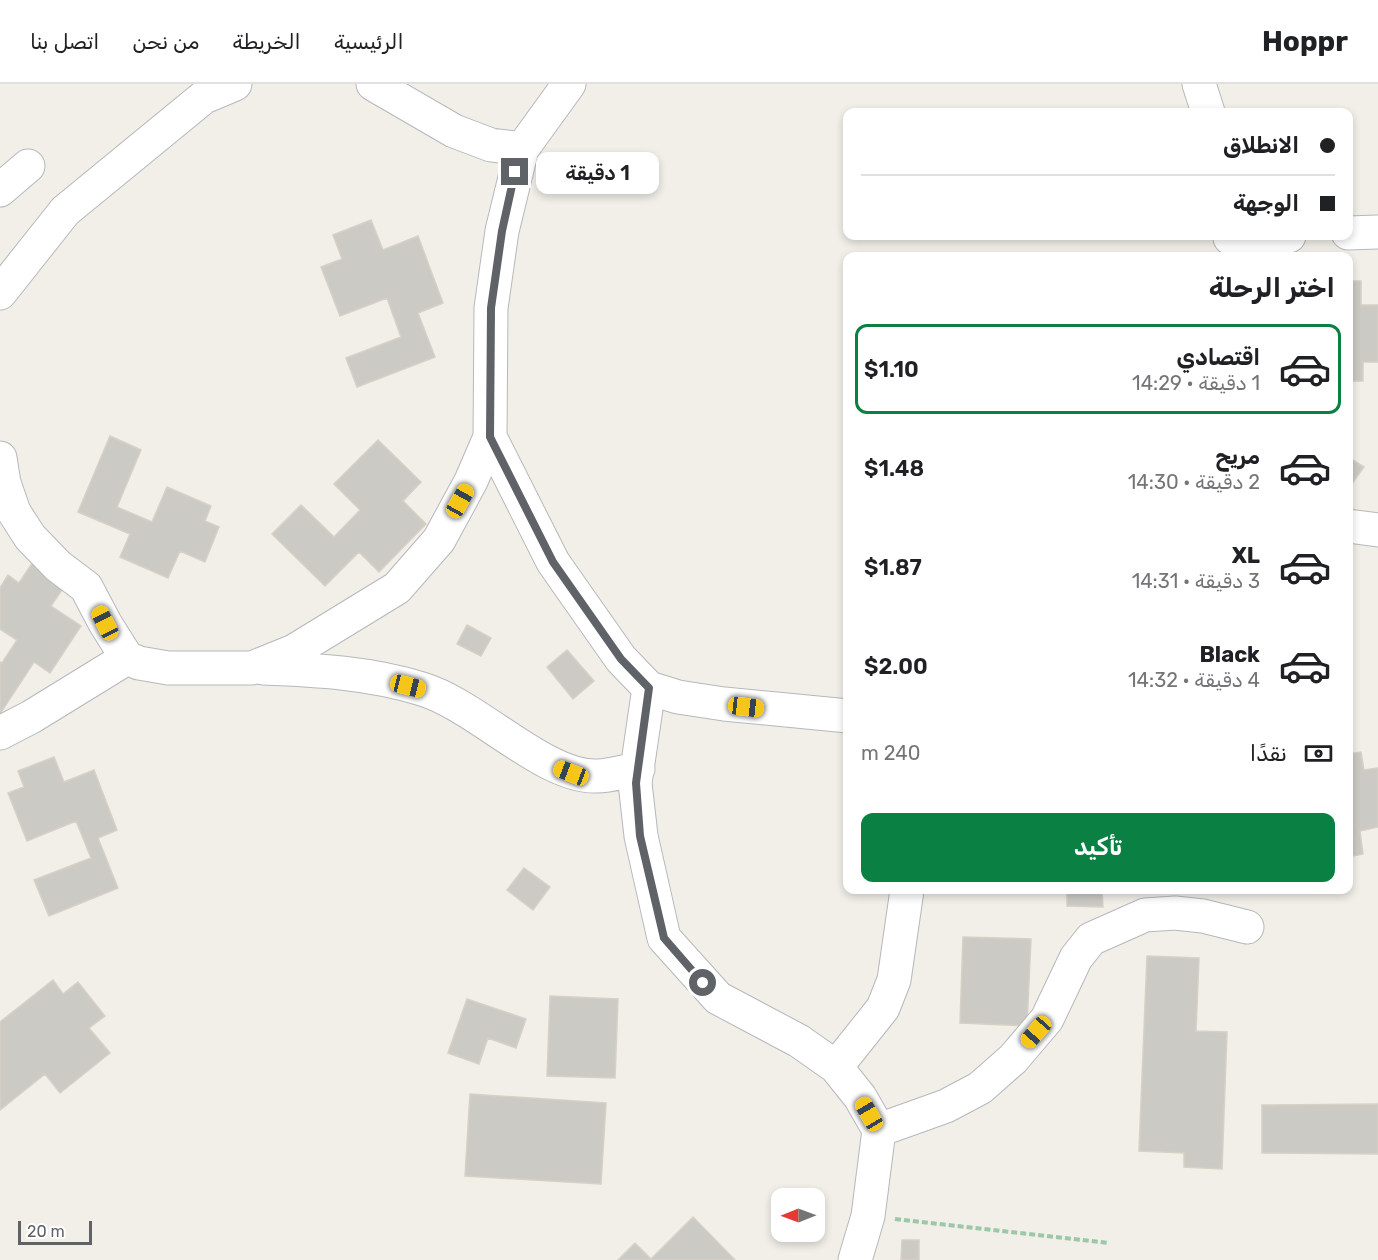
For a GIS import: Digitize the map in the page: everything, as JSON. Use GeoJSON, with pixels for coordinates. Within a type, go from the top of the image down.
{"type":"FeatureCollection","features":[{"type":"Feature","properties":{"kind":"street"},"geometry":{"type":"LineString","coordinates":[[0,293],[65,211],[204,97],[235,84]]}},
{"type":"Feature","properties":{"kind":"street"},"geometry":{"type":"LineString","coordinates":[[373,84],[454,131],[492,145],[522,149]]}},
{"type":"Feature","properties":{"kind":"street"},"geometry":{"type":"LineString","coordinates":[[252,668],[294,651],[397,588],[438,540],[471,481],[490,437],[491,308],[502,231],[522,149],[569,84]]}},
{"type":"Feature","properties":{"kind":"street"},"geometry":{"type":"LineString","coordinates":[[1199,84],[1207,108]]}},
{"type":"Feature","properties":{"kind":"street"},"geometry":{"type":"LineString","coordinates":[[0,190],[28,166]]}},
{"type":"Feature","properties":{"kind":"street"},"geometry":{"type":"LineString","coordinates":[[1353,233],[1378,232]]}},
{"type":"Feature","properties":{"kind":"street"},"geometry":{"type":"LineString","coordinates":[[1231,243],[1256,240]]}},
{"type":"Feature","properties":{"kind":"street"},"geometry":{"type":"LineString","coordinates":[[490,437],[553,562],[621,659],[649,688],[678,697],[724,704],[843,716]]}},
{"type":"Feature","properties":{"kind":"street"},"geometry":{"type":"LineString","coordinates":[[0,458],[4,483],[14,512],[30,537],[58,566],[86,587],[127,658],[139,663],[168,668],[324,671],[377,678],[424,689],[471,712],[554,766],[571,773],[596,776],[638,769]]}},
{"type":"Feature","properties":{"kind":"street"},"geometry":{"type":"LineString","coordinates":[[1353,527],[1378,530]]}},
{"type":"Feature","properties":{"kind":"street"},"geometry":{"type":"LineString","coordinates":[[0,733],[31,717],[127,658]]}},
{"type":"Feature","properties":{"kind":"street"},"geometry":{"type":"LineString","coordinates":[[649,688],[636,783],[640,836],[664,938],[718,998],[799,1041],[836,1067],[860,1097],[879,1130],[868,1216],[855,1260]]}},
{"type":"Feature","properties":{"kind":"street"},"geometry":{"type":"LineString","coordinates":[[836,1067],[883,1008],[894,980],[906,894]]}},
{"type":"Feature","properties":{"kind":"street"},"geometry":{"type":"LineString","coordinates":[[879,1130],[946,1106],[980,1088],[1013,1059],[1047,1019],[1077,958],[1091,939],[1145,915],[1175,913],[1203,916],[1247,927]]}},
{"type":"Feature","properties":{"kind":"path"},"geometry":{"type":"LineString","coordinates":[[868,1216],[1109,1243]]}},
{"type":"Feature","properties":{"kind":"building"},"geometry":{"type":"Polygon","coordinates":[[[371,220],[383,250],[418,236],[443,303],[418,313],[435,357],[357,387],[346,358],[401,337],[387,298],[340,316],[321,267],[342,259],[333,235],[371,220]]]}},
{"type":"Feature","properties":{"kind":"building"},"geometry":{"type":"Polygon","coordinates":[[[1353,281],[1361,281],[1361,305],[1378,305],[1378,362],[1363,362],[1363,381],[1353,381],[1353,281]]]}},
{"type":"Feature","properties":{"kind":"building"},"geometry":{"type":"Polygon","coordinates":[[[110,436],[141,450],[117,507],[152,522],[167,487],[211,506],[205,521],[219,527],[205,562],[180,551],[168,578],[120,557],[130,534],[78,512],[110,436]]]}},
{"type":"Feature","properties":{"kind":"building"},"geometry":{"type":"Polygon","coordinates":[[[378,440],[421,482],[403,501],[426,524],[379,572],[359,552],[325,586],[272,534],[301,505],[334,537],[360,510],[334,484],[378,440]]]}},
{"type":"Feature","properties":{"kind":"building"},"geometry":{"type":"Polygon","coordinates":[[[1353,460],[1364,467],[1353,482],[1353,460]]]}},
{"type":"Feature","properties":{"kind":"building"},"geometry":{"type":"Polygon","coordinates":[[[35,559],[68,581],[51,606],[81,626],[50,673],[34,662],[0,714],[0,662],[2,663],[17,640],[0,629],[0,588],[8,575],[19,583],[35,559]]]}},
{"type":"Feature","properties":{"kind":"building"},"geometry":{"type":"Polygon","coordinates":[[[467,625],[491,638],[481,656],[457,644],[467,625]]]}},
{"type":"Feature","properties":{"kind":"building"},"geometry":{"type":"Polygon","coordinates":[[[567,650],[594,681],[573,699],[547,667],[567,650]]]}},
{"type":"Feature","properties":{"kind":"building"},"geometry":{"type":"Polygon","coordinates":[[[1361,752],[1364,770],[1378,768],[1378,827],[1360,831],[1363,854],[1353,856],[1353,753],[1361,752]]]}},
{"type":"Feature","properties":{"kind":"building"},"geometry":{"type":"Polygon","coordinates":[[[54,757],[64,782],[94,770],[117,830],[98,838],[118,888],[49,916],[34,880],[91,858],[76,821],[27,841],[8,793],[24,787],[18,771],[54,757]]]}},
{"type":"Feature","properties":{"kind":"building"},"geometry":{"type":"Polygon","coordinates":[[[524,868],[550,887],[533,910],[507,890],[524,868]]]}},
{"type":"Feature","properties":{"kind":"building"},"geometry":{"type":"Polygon","coordinates":[[[1067,894],[1102,894],[1103,907],[1067,906],[1067,894]]]}},
{"type":"Feature","properties":{"kind":"building"},"geometry":{"type":"Polygon","coordinates":[[[963,937],[1031,939],[1027,1026],[960,1023],[963,937]]]}},
{"type":"Feature","properties":{"kind":"building"},"geometry":{"type":"Polygon","coordinates":[[[1147,956],[1199,958],[1196,1031],[1227,1032],[1222,1169],[1184,1167],[1184,1153],[1139,1151],[1147,956]]]}},
{"type":"Feature","properties":{"kind":"building"},"geometry":{"type":"Polygon","coordinates":[[[53,980],[63,994],[78,982],[105,1016],[89,1028],[110,1053],[60,1093],[45,1074],[0,1110],[0,1022],[53,980]]]}},
{"type":"Feature","properties":{"kind":"building"},"geometry":{"type":"Polygon","coordinates":[[[550,996],[618,999],[615,1078],[547,1076],[550,996]]]}},
{"type":"Feature","properties":{"kind":"building"},"geometry":{"type":"Polygon","coordinates":[[[467,999],[526,1019],[516,1048],[488,1038],[479,1064],[448,1053],[467,999]]]}},
{"type":"Feature","properties":{"kind":"building"},"geometry":{"type":"Polygon","coordinates":[[[470,1094],[606,1103],[601,1184],[465,1176],[470,1094]]]}},
{"type":"Feature","properties":{"kind":"building"},"geometry":{"type":"Polygon","coordinates":[[[1378,1104],[1378,1154],[1262,1153],[1262,1105],[1378,1104]]]}},
{"type":"Feature","properties":{"kind":"building"},"geometry":{"type":"Polygon","coordinates":[[[693,1217],[735,1260],[618,1260],[635,1243],[651,1259],[693,1217]]]}},
{"type":"Feature","properties":{"kind":"building"},"geometry":{"type":"Polygon","coordinates":[[[902,1240],[919,1240],[919,1260],[901,1260],[902,1240]]]}},
{"type":"Feature","properties":{"kind":"route"},"geometry":{"type":"LineString","coordinates":[[515,172],[502,231],[491,308],[490,437],[518,497],[553,562],[621,659],[649,688],[636,783],[640,836],[664,938],[703,983]]}}]}
